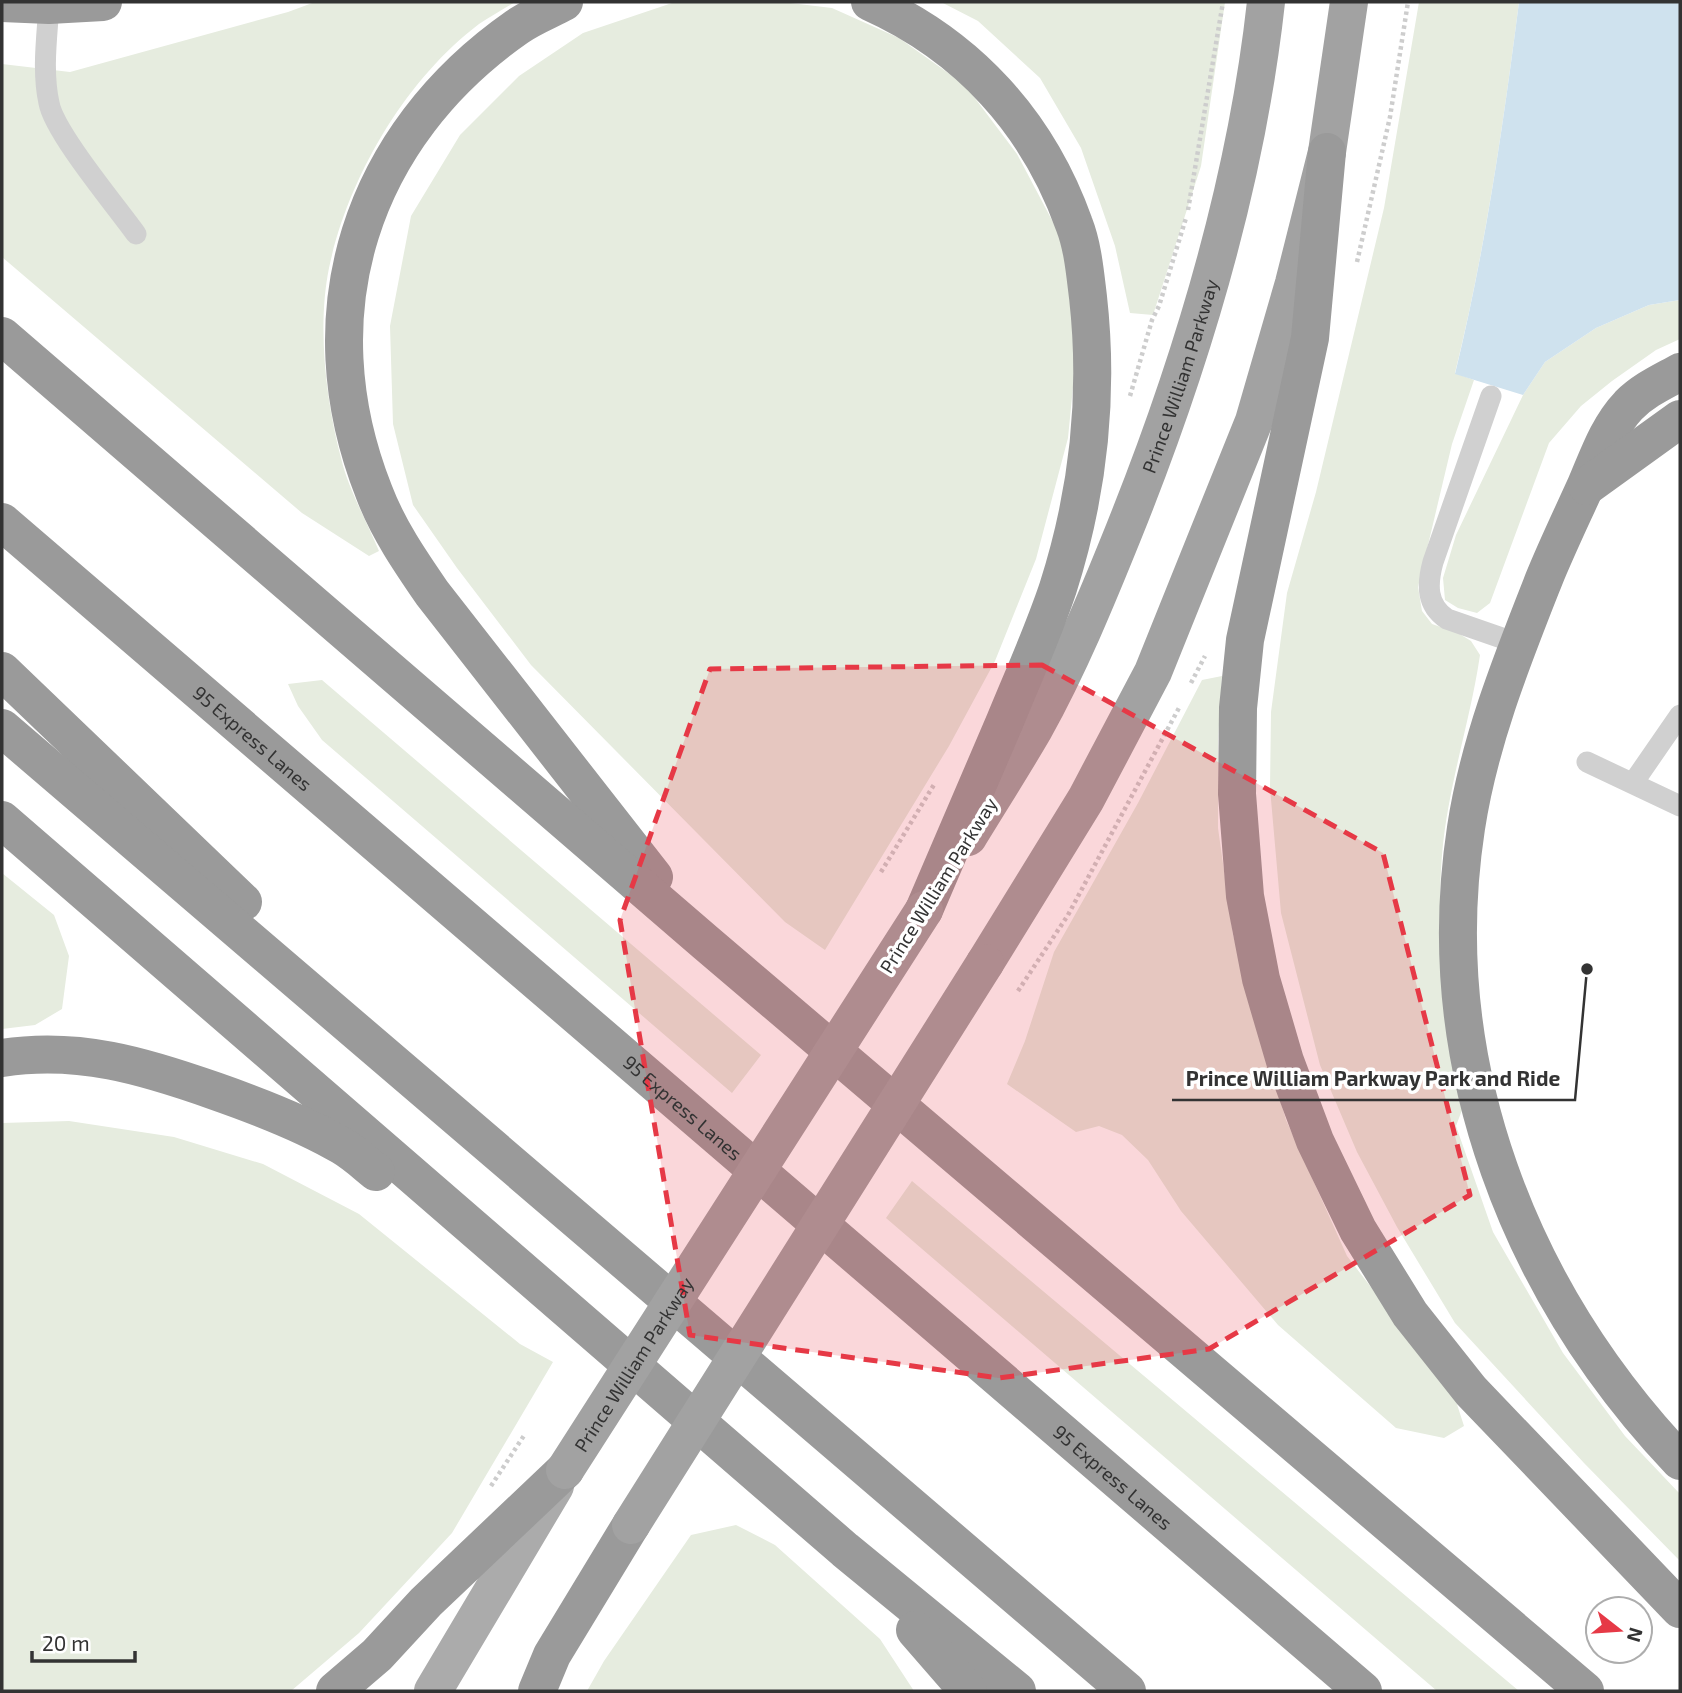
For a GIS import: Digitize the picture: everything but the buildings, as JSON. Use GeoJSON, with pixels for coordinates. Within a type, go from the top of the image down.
{"type":"FeatureCollection","features":[{"type":"Feature","properties":{"kind":"highway"},"geometry":{"type":"LineString","coordinates":[[2,3],[49,5],[103,2]]}},
{"type":"Feature","properties":{"kind":"highway"},"geometry":{"type":"LineString","coordinates":[[564,2],[520,25],[477,57],[439,95],[394,156],[366,214],[351,265],[344,318],[345,372],[356,437],[374,493],[399,545],[432,593],[705,942]]}},
{"type":"Feature","properties":{"kind":"highway"},"geometry":{"type":"LineString","coordinates":[[870,2],[901,15],[947,45],[988,82],[1024,125],[1053,174],[1075,226],[1084,267],[1092,338],[1092,409],[1085,471],[1058,587],[1039,640],[924,910]]}},
{"type":"Feature","properties":{"kind":"highway","name":"Prince William Parkway"},"geometry":{"type":"LineString","coordinates":[[565,1470],[924,910],[1035,727],[1097,600],[1157,450],[1212,278],[1234,187],[1257,67],[1266,2]]}},
{"type":"Feature","properties":{"kind":"highway"},"geometry":{"type":"LineString","coordinates":[[1349,2],[1327,152],[1310,338],[1245,640],[1238,708],[1237,794],[1245,895],[1261,979],[1285,1061],[1315,1141],[1358,1230],[1410,1314],[1471,1391],[1680,1609]]}},
{"type":"Feature","properties":{"kind":"highway"},"geometry":{"type":"LineString","coordinates":[[537,1691],[552,1655],[631,1525],[1086,799],[1153,672],[1254,421],[1294,283],[1327,152]]}},
{"type":"Feature","properties":{"kind":"highway"},"geometry":{"type":"LineString","coordinates":[[2,336],[705,942],[1585,1691]]}},
{"type":"Feature","properties":{"kind":"highway"},"geometry":{"type":"LineString","coordinates":[[1680,372],[1652,387],[1629,405],[1606,436],[1557,547],[1519,644],[1479,763],[1466,829],[1458,924],[1460,998],[1470,1070],[1489,1142],[1514,1211],[1557,1295],[1605,1370],[1680,1461]]}},
{"type":"Feature","properties":{"kind":"highway"},"geometry":{"type":"LineString","coordinates":[[1585,487],[1680,419]]}},
{"type":"Feature","properties":{"kind":"highway","name":"95 Express Lanes"},"geometry":{"type":"LineString","coordinates":[[2,522],[1363,1691]]}},
{"type":"Feature","properties":{"kind":"highway"},"geometry":{"type":"LineString","coordinates":[[2,671],[536,1184]]}},
{"type":"Feature","properties":{"kind":"highway"},"geometry":{"type":"LineString","coordinates":[[2,728],[1127,1691]]}},
{"type":"Feature","properties":{"kind":"highway"},"geometry":{"type":"LineString","coordinates":[[2,820],[845,1550],[1017,1691]]}},
{"type":"Feature","properties":{"kind":"highway"},"geometry":{"type":"LineString","coordinates":[[2,1058],[69,1055],[112,1059],[153,1069],[264,1109],[342,1146],[417,1204],[547,1292]]}},
{"type":"Feature","properties":{"kind":"highway"},"geometry":{"type":"LineString","coordinates":[[335,1691],[377,1655],[426,1602],[565,1470]]}},
{"type":"Feature","properties":{"kind":"highway"},"geometry":{"type":"LineString","coordinates":[[845,1550],[968,1691]]}},
{"type":"Feature","properties":{"kind":"main road","name":"Prince William Parkway"},"geometry":{"type":"LineString","coordinates":[[433,1691],[565,1470]]}},
{"type":"Feature","properties":{"kind":"main road"},"geometry":{"type":"LineString","coordinates":[[522,1691],[631,1525]]}},
{"type":"Feature","properties":{"kind":"lane"},"geometry":{"type":"LineString","coordinates":[[49,5],[46,51],[49,106],[63,132],[136,233]]}},
{"type":"Feature","properties":{"kind":"lane"},"geometry":{"type":"LineString","coordinates":[[1492,396],[1433,562],[1429,591],[1432,605],[1447,619],[1519,644]]}},
{"type":"Feature","properties":{"kind":"lane"},"geometry":{"type":"LineString","coordinates":[[1633,783],[1680,715]]}},
{"type":"Feature","properties":{"kind":"lane"},"geometry":{"type":"LineString","coordinates":[[1587,762],[1680,806]]}},
{"type":"Feature","properties":{"kind":"path"},"geometry":{"type":"LineString","coordinates":[[1129,399],[1188,212],[1223,2]]}},
{"type":"Feature","properties":{"kind":"highlighted area"},"geometry":{"type":"Polygon","coordinates":[[[1042,665],[1383,853],[1470,1195],[1209,1349],[999,1378],[690,1335],[620,920],[710,669],[1042,665]]]}},
{"type":"Feature","properties":{"kind":"shaded area"},"geometry":{"type":"Polygon","coordinates":[[[315,2],[515,2],[479,24],[452,47],[404,102],[365,166],[338,234],[329,268],[324,315],[327,388],[344,469],[379,551],[369,556],[302,513],[2,257],[2,64],[70,72],[288,12],[315,2]]]}},
{"type":"Feature","properties":{"kind":"shaded area"},"geometry":{"type":"Polygon","coordinates":[[[675,2],[782,2],[832,8],[899,38],[965,85],[1017,154],[1063,241],[1078,336],[1068,438],[1036,559],[995,661],[949,746],[825,950],[785,922],[531,665],[413,505],[393,424],[390,326],[411,216],[460,135],[519,76],[583,33],[675,2]]]}},
{"type":"Feature","properties":{"kind":"shaded area"},"geometry":{"type":"Polygon","coordinates":[[[941,2],[1225,2],[1201,166],[1153,315],[1130,313],[1115,246],[1081,148],[1040,78],[978,21],[941,2]]]}},
{"type":"Feature","properties":{"kind":"shaded area"},"geometry":{"type":"Polygon","coordinates":[[[1419,2],[1519,2],[1492,189],[1455,373],[1474,380],[1452,444],[1418,587],[1422,611],[1432,624],[1458,633],[1471,641],[1480,655],[1449,804],[1440,887],[1444,983],[1462,1110],[1456,1126],[1493,1232],[1563,1353],[1625,1436],[1680,1494],[1680,1561],[1584,1463],[1455,1323],[1397,1227],[1357,1152],[1320,1065],[1281,913],[1270,788],[1271,712],[1287,593],[1316,492],[1384,208],[1419,2]]]}},
{"type":"Feature","properties":{"kind":"shaded area"},"geometry":{"type":"Polygon","coordinates":[[[1680,300],[1680,339],[1656,350],[1612,381],[1581,406],[1549,443],[1490,603],[1477,613],[1458,608],[1445,600],[1443,578],[1456,535],[1523,395],[1545,362],[1596,328],[1649,305],[1680,300]]]}},
{"type":"Feature","properties":{"kind":"shaded area"},"geometry":{"type":"Polygon","coordinates":[[[1222,676],[1218,740],[1218,828],[1233,935],[1286,1120],[1347,1256],[1454,1395],[1464,1426],[1444,1438],[1396,1428],[1278,1325],[1181,1211],[1148,1160],[1122,1135],[1099,1126],[1076,1132],[1007,1084],[1025,1041],[1054,952],[1138,803],[1202,680],[1222,676]]]}},
{"type":"Feature","properties":{"kind":"shaded area"},"geometry":{"type":"Polygon","coordinates":[[[322,680],[761,1055],[732,1093],[322,740],[298,706],[288,684],[322,680]]]}},
{"type":"Feature","properties":{"kind":"shaded area"},"geometry":{"type":"Polygon","coordinates":[[[2,873],[54,915],[69,956],[62,1009],[35,1025],[2,1029],[2,873]]]}},
{"type":"Feature","properties":{"kind":"shaded area"},"geometry":{"type":"Polygon","coordinates":[[[69,1121],[174,1137],[263,1164],[359,1214],[520,1344],[553,1362],[452,1533],[359,1633],[291,1691],[2,1691],[2,1123],[69,1121]]]}},
{"type":"Feature","properties":{"kind":"shaded area"},"geometry":{"type":"Polygon","coordinates":[[[912,1181],[1519,1691],[1437,1691],[886,1218],[912,1181]]]}},
{"type":"Feature","properties":{"kind":"shaded area"},"geometry":{"type":"Polygon","coordinates":[[[736,1525],[775,1545],[880,1639],[914,1691],[587,1691],[604,1661],[691,1535],[736,1525]]]}},
{"type":"Feature","properties":{"kind":"water"},"geometry":{"type":"Polygon","coordinates":[[[1519,2],[1680,2],[1680,300],[1649,305],[1596,328],[1545,362],[1523,395],[1455,374],[1492,189],[1519,2]]]}},
{"type":"Feature","properties":{"kind":"place","name":"Prince William Parkway Park and Ride"},"geometry":{"type":"Point","coordinates":[1587,969]}}]}
